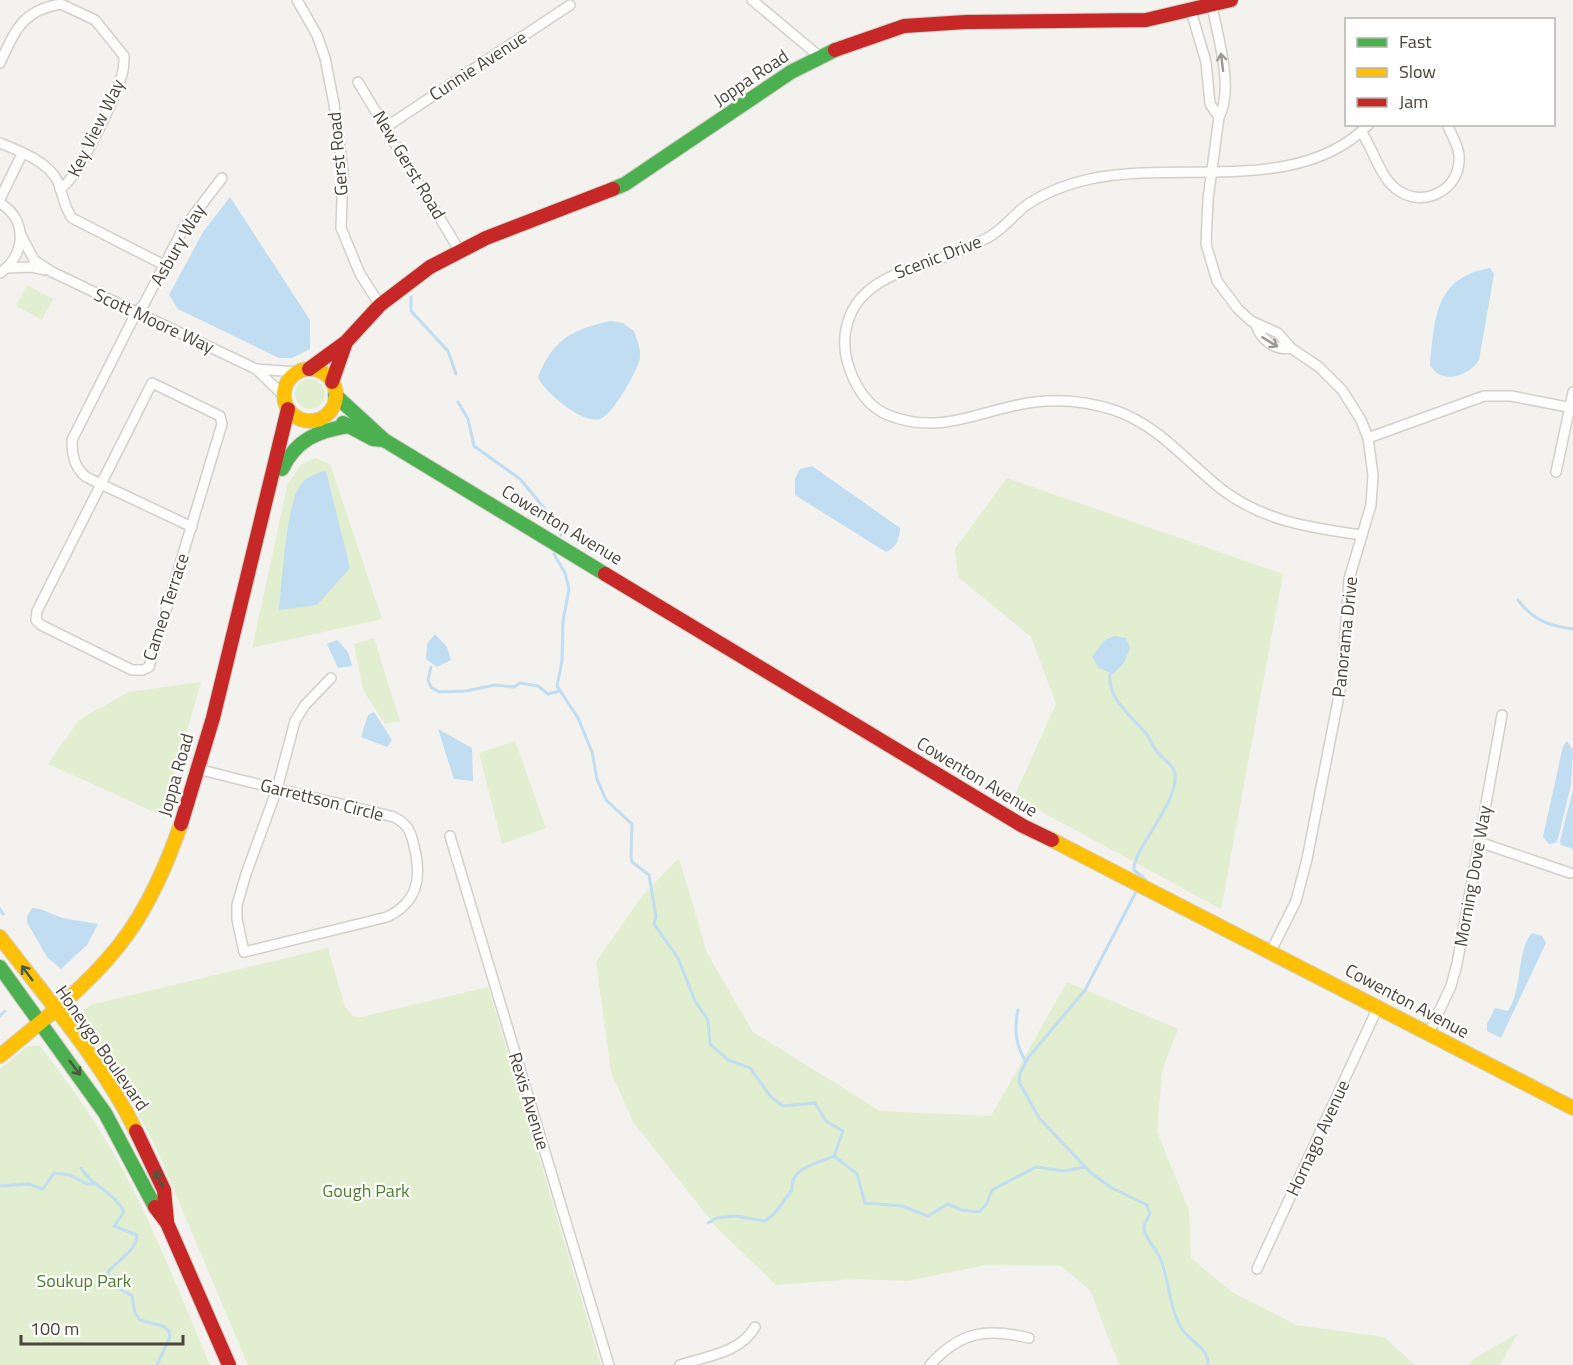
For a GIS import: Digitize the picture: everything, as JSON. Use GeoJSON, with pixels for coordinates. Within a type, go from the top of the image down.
{"type":"FeatureCollection","features":[{"type":"Feature","properties":{"kind":"street","name":"Gerst Road"},"geometry":{"type":"LineString","coordinates":[[297,0],[317,35],[334,104],[343,171],[341,228],[360,274],[380,305]]}},
{"type":"Feature","properties":{"kind":"street"},"geometry":{"type":"LineString","coordinates":[[752,0],[819,56]]}},
{"type":"Feature","properties":{"kind":"street","name":"Joppa Road"},"geometry":{"type":"LineString","coordinates":[[0,1056],[103,964],[140,913],[177,835],[198,769],[266,497],[282,447],[287,382],[346,342],[380,305],[416,276],[459,250],[625,184],[819,56],[872,36],[915,25],[966,22],[1146,20],[1231,0]]}},
{"type":"Feature","properties":{"kind":"street","name":"Key View Way"},"geometry":{"type":"LineString","coordinates":[[0,63],[18,26],[33,13],[61,4],[95,20],[124,56],[123,73],[108,107],[75,175],[60,189]]}},
{"type":"Feature","properties":{"kind":"street","name":"Cunnie Avenue"},"geometry":{"type":"LineString","coordinates":[[386,127],[570,5]]}},
{"type":"Feature","properties":{"kind":"street","name":"Panorama Drive"},"geometry":{"type":"LineString","coordinates":[[1212,6],[1225,87],[1225,106],[1219,117],[1207,228],[1206,244],[1211,268],[1226,294],[1256,325],[1278,333],[1291,348],[1319,367],[1342,390],[1368,438],[1373,490],[1349,579],[1342,680],[1305,869],[1296,901],[1271,951]]}},
{"type":"Feature","properties":{"kind":"street","name":"Panorama Drive"},"geometry":{"type":"LineString","coordinates":[[1191,11],[1206,62],[1210,104],[1219,117]]}},
{"type":"Feature","properties":{"kind":"street","name":"New Gerst Road"},"geometry":{"type":"LineString","coordinates":[[358,82],[459,250]]}},
{"type":"Feature","properties":{"kind":"street","name":"Scenic Drive"},"geometry":{"type":"LineString","coordinates":[[1362,535],[1302,527],[1258,511],[1221,488],[1160,433],[1114,410],[1066,401],[1034,402],[948,423],[928,425],[885,414],[864,397],[849,368],[844,347],[846,324],[855,307],[869,290],[887,276],[938,260],[990,237],[1026,206],[1059,188],[1121,174],[1268,170],[1322,155],[1362,133],[1367,126]]}},
{"type":"Feature","properties":{"kind":"street"},"geometry":{"type":"LineString","coordinates":[[1362,133],[1392,186],[1404,195],[1424,198],[1435,196],[1449,187],[1458,169],[1459,154],[1448,126]]}},
{"type":"Feature","properties":{"kind":"street"},"geometry":{"type":"LineString","coordinates":[[0,143],[48,167],[60,189],[65,209],[72,218],[164,265]]}},
{"type":"Feature","properties":{"kind":"street"},"geometry":{"type":"LineString","coordinates":[[0,201],[22,154]]}},
{"type":"Feature","properties":{"kind":"street","name":"Asbury Way"},"geometry":{"type":"LineString","coordinates":[[136,314],[144,304],[183,229],[222,178]]}},
{"type":"Feature","properties":{"kind":"street","name":"Scott Moore Way"},"geometry":{"type":"LineString","coordinates":[[0,201],[16,219],[21,235],[34,260],[52,272],[136,314],[256,369],[286,402]]}},
{"type":"Feature","properties":{"kind":"street"},"geometry":{"type":"LineString","coordinates":[[3,271],[18,254],[21,235]]}},
{"type":"Feature","properties":{"kind":"street","name":"Scott Moore Way"},"geometry":{"type":"LineString","coordinates":[[3,271],[32,267],[52,272]]}},
{"type":"Feature","properties":{"kind":"street"},"geometry":{"type":"LineString","coordinates":[[136,314],[72,440],[72,457],[79,471],[100,485],[192,526]]}},
{"type":"Feature","properties":{"kind":"street","name":"Joppa Road"},"geometry":{"type":"LineString","coordinates":[[323,417],[334,404],[334,388],[346,342]]}},
{"type":"Feature","properties":{"kind":"street","name":"Scott Moore Way"},"geometry":{"type":"LineString","coordinates":[[256,369],[303,370]]}},
{"type":"Feature","properties":{"kind":"street"},"geometry":{"type":"LineString","coordinates":[[303,370],[322,372],[334,388]]}},
{"type":"Feature","properties":{"kind":"street","name":"Cameo Terrace"},"geometry":{"type":"LineString","coordinates":[[152,383],[220,416],[222,421],[192,526],[149,667],[143,670],[132,670],[41,626],[36,620],[37,611],[100,485],[152,383]]}},
{"type":"Feature","properties":{"kind":"street","name":"Cowenton Avenue"},"geometry":{"type":"LineString","coordinates":[[334,388],[348,411],[378,430],[384,440]]}},
{"type":"Feature","properties":{"kind":"street"},"geometry":{"type":"LineString","coordinates":[[1556,472],[1573,392]]}},
{"type":"Feature","properties":{"kind":"street"},"geometry":{"type":"LineString","coordinates":[[1368,438],[1484,396],[1511,396],[1571,408]]}},
{"type":"Feature","properties":{"kind":"street"},"geometry":{"type":"LineString","coordinates":[[286,402],[293,414],[307,420],[323,417]]}},
{"type":"Feature","properties":{"kind":"street","name":"Cowenton Avenue"},"geometry":{"type":"LineString","coordinates":[[323,417],[348,426],[373,439],[384,440],[1023,826],[1271,951],[1573,1108]]}},
{"type":"Feature","properties":{"kind":"street","name":"Joppa Road"},"geometry":{"type":"LineString","coordinates":[[282,447],[307,420]]}},
{"type":"Feature","properties":{"kind":"street"},"geometry":{"type":"LineString","coordinates":[[266,497],[273,494],[285,461],[299,441],[315,432],[348,426]]}},
{"type":"Feature","properties":{"kind":"street"},"geometry":{"type":"LineString","coordinates":[[278,789],[295,721],[305,705],[331,678]]}},
{"type":"Feature","properties":{"kind":"street","name":"Morning Dove Way"},"geometry":{"type":"LineString","coordinates":[[1429,1033],[1454,976],[1502,715]]}},
{"type":"Feature","properties":{"kind":"street","name":"Garrettson Circle"},"geometry":{"type":"LineString","coordinates":[[198,769],[278,789],[402,821],[411,832],[419,867],[419,878],[412,898],[405,906],[387,917],[244,952],[237,919],[237,905],[278,789]]}},
{"type":"Feature","properties":{"kind":"street","name":"Rexis Avenue"},"geometry":{"type":"LineString","coordinates":[[450,836],[609,1365]]}},
{"type":"Feature","properties":{"kind":"street"},"geometry":{"type":"LineString","coordinates":[[1479,842],[1570,873]]}},
{"type":"Feature","properties":{"kind":"street","name":"Honeygo Boulevard"},"geometry":{"type":"LineString","coordinates":[[0,937],[109,1084],[141,1138],[164,1190],[167,1223]]}},
{"type":"Feature","properties":{"kind":"street","name":"Honeygo Boulevard"},"geometry":{"type":"LineString","coordinates":[[0,967],[94,1096],[150,1200],[167,1223],[229,1365]]}},
{"type":"Feature","properties":{"kind":"street","name":"Hornago Avenue"},"geometry":{"type":"LineString","coordinates":[[1257,1269],[1378,1007]]}},
{"type":"Feature","properties":{"kind":"street"},"geometry":{"type":"LineString","coordinates":[[680,1365],[737,1347],[748,1340],[755,1327]]}},
{"type":"Feature","properties":{"kind":"street"},"geometry":{"type":"LineString","coordinates":[[930,1365],[943,1350],[975,1334],[1000,1332],[1029,1338]]}},
{"type":"Feature","properties":{"kind":"green space"},"geometry":{"type":"Polygon","coordinates":[[[27,285],[53,299],[42,320],[16,306],[27,285]]]}},
{"type":"Feature","properties":{"kind":"green space"},"geometry":{"type":"Polygon","coordinates":[[[310,379],[316,380],[324,388],[324,400],[316,408],[310,409],[304,408],[296,400],[295,394],[296,388],[304,380],[310,379]]]}},
{"type":"Feature","properties":{"kind":"green space"},"geometry":{"type":"Polygon","coordinates":[[[315,458],[330,464],[382,619],[252,648],[288,483],[302,464],[315,458]]]}},
{"type":"Feature","properties":{"kind":"green space"},"geometry":{"type":"Polygon","coordinates":[[[1007,478],[1283,574],[1221,909],[1014,797],[1056,704],[1031,637],[958,577],[955,549],[1007,478]]]}},
{"type":"Feature","properties":{"kind":"green space"},"geometry":{"type":"Polygon","coordinates":[[[374,638],[400,721],[385,724],[363,690],[354,644],[374,638]]]}},
{"type":"Feature","properties":{"kind":"green space"},"geometry":{"type":"Polygon","coordinates":[[[201,682],[163,816],[48,764],[79,720],[129,692],[201,682]]]}},
{"type":"Feature","properties":{"kind":"green space"},"geometry":{"type":"Polygon","coordinates":[[[515,741],[546,828],[502,844],[479,753],[515,741]]]}},
{"type":"Feature","properties":{"kind":"green space"},"geometry":{"type":"Polygon","coordinates":[[[679,858],[707,953],[753,1032],[880,1111],[991,1116],[1067,982],[1178,1029],[1162,1071],[1157,1132],[1189,1210],[1191,1258],[1232,1292],[1296,1325],[1384,1337],[1415,1365],[1119,1365],[1090,1290],[1061,1266],[986,1265],[907,1281],[854,1279],[776,1285],[717,1228],[633,1122],[611,1072],[596,962],[642,896],[679,858]]]}},
{"type":"Feature","properties":{"kind":"green space","name":"Gough Park"},"geometry":{"type":"Polygon","coordinates":[[[328,948],[345,1007],[353,1016],[361,1017],[488,987],[601,1365],[248,1365],[154,1143],[120,1081],[77,1018],[90,1005],[328,948]]]}},
{"type":"Feature","properties":{"kind":"green space","name":"Soukup Park"},"geometry":{"type":"Polygon","coordinates":[[[28,1046],[40,1046],[86,1109],[117,1159],[160,1246],[210,1365],[0,1365],[0,1069],[28,1046]]]}},
{"type":"Feature","properties":{"kind":"green space"},"geometry":{"type":"Polygon","coordinates":[[[1518,1333],[1500,1365],[1468,1365],[1475,1358],[1518,1333]]]}},
{"type":"Feature","properties":{"kind":"water"},"geometry":{"type":"Polygon","coordinates":[[[230,197],[310,320],[310,349],[292,358],[279,358],[178,309],[169,295],[203,232],[230,197]]]}},
{"type":"Feature","properties":{"kind":"water"},"geometry":{"type":"Polygon","coordinates":[[[1490,268],[1494,274],[1479,360],[1462,374],[1447,377],[1441,375],[1430,365],[1436,316],[1441,303],[1458,281],[1472,273],[1490,268]]]}},
{"type":"Feature","properties":{"kind":"water"},"geometry":{"type":"Polygon","coordinates":[[[611,321],[623,323],[634,331],[640,358],[630,382],[611,410],[600,419],[592,419],[574,412],[556,399],[538,377],[550,353],[566,338],[575,332],[611,321]]]}},
{"type":"Feature","properties":{"kind":"water"},"geometry":{"type":"Polygon","coordinates":[[[812,466],[900,528],[898,540],[893,548],[886,552],[795,495],[795,479],[800,469],[812,466]]]}},
{"type":"Feature","properties":{"kind":"water"},"geometry":{"type":"Polygon","coordinates":[[[326,471],[350,568],[317,605],[279,610],[283,563],[292,506],[302,483],[307,478],[326,471]]]}},
{"type":"Feature","properties":{"kind":"water"},"geometry":{"type":"Polygon","coordinates":[[[435,634],[447,647],[451,660],[437,667],[426,659],[427,644],[435,634]]]}},
{"type":"Feature","properties":{"kind":"water"},"geometry":{"type":"Polygon","coordinates":[[[1114,636],[1126,638],[1130,648],[1124,663],[1113,674],[1099,668],[1092,657],[1104,641],[1114,636]]]}},
{"type":"Feature","properties":{"kind":"water"},"geometry":{"type":"Polygon","coordinates":[[[337,640],[348,652],[352,666],[338,668],[327,644],[337,640]]]}},
{"type":"Feature","properties":{"kind":"water"},"geometry":{"type":"Polygon","coordinates":[[[374,712],[392,740],[387,747],[361,737],[368,715],[374,712]]]}},
{"type":"Feature","properties":{"kind":"water"},"geometry":{"type":"Polygon","coordinates":[[[438,729],[472,748],[473,781],[454,779],[438,729]]]}},
{"type":"Feature","properties":{"kind":"water"},"geometry":{"type":"Polygon","coordinates":[[[1567,741],[1573,750],[1571,785],[1559,835],[1556,843],[1549,844],[1543,837],[1563,746],[1567,741]]]}},
{"type":"Feature","properties":{"kind":"water"},"geometry":{"type":"Polygon","coordinates":[[[1573,789],[1573,849],[1561,845],[1560,841],[1573,789]]]}},
{"type":"Feature","properties":{"kind":"water"},"geometry":{"type":"Polygon","coordinates":[[[32,908],[62,918],[98,924],[87,945],[61,969],[47,957],[27,922],[32,908]]]}},
{"type":"Feature","properties":{"kind":"water"},"geometry":{"type":"Polygon","coordinates":[[[1532,933],[1542,936],[1546,943],[1501,1038],[1487,1031],[1487,1024],[1495,1008],[1508,1011],[1513,1002],[1524,950],[1532,933]]]}},
{"type":"Feature","properties":{"kind":"waterway"},"geometry":{"type":"LineString","coordinates":[[411,297],[411,311],[448,351],[456,374]]}},
{"type":"Feature","properties":{"kind":"waterway"},"geometry":{"type":"LineString","coordinates":[[458,402],[468,419],[474,446],[520,479],[563,531],[561,535]]}},
{"type":"Feature","properties":{"kind":"waterway"},"geometry":{"type":"LineString","coordinates":[[554,554],[565,573],[569,589],[563,621],[562,661],[557,686],[578,718],[592,752],[597,779],[606,800],[632,824],[632,862],[649,875],[656,916],[654,924],[678,958],[695,1001],[708,1020],[710,1044],[728,1060],[750,1068],[771,1097],[783,1106],[815,1103],[826,1121],[843,1131],[834,1156],[800,1171],[795,1176],[792,1190],[775,1213],[765,1221],[735,1216],[717,1218],[708,1223]]}},
{"type":"Feature","properties":{"kind":"waterway"},"geometry":{"type":"LineString","coordinates":[[1518,600],[1530,613],[1542,621],[1573,629]]}},
{"type":"Feature","properties":{"kind":"waterway"},"geometry":{"type":"LineString","coordinates":[[431,667],[428,680],[431,687],[439,692],[466,691],[495,685],[514,687],[520,683],[538,686],[548,694],[559,691]]}},
{"type":"Feature","properties":{"kind":"waterway"},"geometry":{"type":"LineString","coordinates":[[1110,674],[1115,698],[1145,732],[1156,751],[1170,765],[1175,774],[1170,798],[1135,861],[1134,870],[1146,880]]}},
{"type":"Feature","properties":{"kind":"waterway"},"geometry":{"type":"LineString","coordinates":[[1136,892],[1085,990],[1028,1058],[1020,1074],[1019,1082],[1039,1118],[1091,1173],[1112,1188],[1147,1205],[1150,1213],[1144,1230],[1163,1267],[1174,1313],[1185,1334],[1205,1354],[1208,1365]]}},
{"type":"Feature","properties":{"kind":"waterway"},"geometry":{"type":"LineString","coordinates":[[0,909],[3,914]]}},
{"type":"Feature","properties":{"kind":"waterway"},"geometry":{"type":"LineString","coordinates":[[1018,1010],[1016,1036],[1026,1062]]}},
{"type":"Feature","properties":{"kind":"waterway"},"geometry":{"type":"LineString","coordinates":[[0,1016],[5,1011]]}},
{"type":"Feature","properties":{"kind":"waterway"},"geometry":{"type":"LineString","coordinates":[[834,1156],[857,1174],[865,1203],[902,1206],[928,1216],[948,1204],[962,1210],[979,1212],[986,1205],[992,1190],[1036,1167],[1064,1171],[1085,1167]]}},
{"type":"Feature","properties":{"kind":"waterway"},"geometry":{"type":"LineString","coordinates":[[81,1168],[91,1180],[115,1199],[124,1212],[114,1226],[137,1235],[134,1245],[108,1272],[113,1285],[132,1296],[135,1313],[140,1320],[163,1326],[169,1331],[170,1337],[157,1365]]}},
{"type":"Feature","properties":{"kind":"waterway"},"geometry":{"type":"LineString","coordinates":[[0,1186],[29,1184],[43,1189],[54,1173],[70,1175],[87,1184],[93,1184]]}},
{"type":"Feature","properties":{"kind":"traffic: fast"},"geometry":{"type":"LineString","coordinates":[[613,189],[625,184],[791,72],[835,50]]}},
{"type":"Feature","properties":{"kind":"traffic: fast"},"geometry":{"type":"LineString","coordinates":[[335,395],[384,440],[605,574]]}},
{"type":"Feature","properties":{"kind":"traffic: fast"},"geometry":{"type":"LineString","coordinates":[[343,423],[373,439],[384,440]]}},
{"type":"Feature","properties":{"kind":"traffic: fast"},"geometry":{"type":"LineString","coordinates":[[282,469],[301,444],[317,434],[348,426]]}},
{"type":"Feature","properties":{"kind":"traffic: fast"},"geometry":{"type":"LineString","coordinates":[[0,967],[105,1113],[155,1207]]}},
{"type":"Feature","properties":{"kind":"traffic: slow"},"geometry":{"type":"LineString","coordinates":[[310,369],[320,371],[328,377],[334,385],[336,395],[334,405],[328,413],[320,419],[310,421],[300,419],[292,413],[286,405],[284,395],[286,385],[292,377],[300,371],[310,369]]}},
{"type":"Feature","properties":{"kind":"traffic: slow"},"geometry":{"type":"LineString","coordinates":[[0,1056],[69,998],[116,950],[152,893],[181,824]]}},
{"type":"Feature","properties":{"kind":"traffic: slow"},"geometry":{"type":"LineString","coordinates":[[1052,840],[1573,1108]]}},
{"type":"Feature","properties":{"kind":"traffic: slow"},"geometry":{"type":"LineString","coordinates":[[0,937],[90,1055],[136,1131]]}},
{"type":"Feature","properties":{"kind":"traffic: jam"},"geometry":{"type":"LineString","coordinates":[[835,50],[904,26],[966,22],[1146,20],[1231,0]]}},
{"type":"Feature","properties":{"kind":"traffic: jam"},"geometry":{"type":"LineString","coordinates":[[309,369],[346,342],[380,305],[430,267],[486,238],[613,189]]}},
{"type":"Feature","properties":{"kind":"traffic: jam"},"geometry":{"type":"LineString","coordinates":[[332,382],[346,342]]}},
{"type":"Feature","properties":{"kind":"traffic: jam"},"geometry":{"type":"LineString","coordinates":[[181,824],[213,718],[288,409]]}},
{"type":"Feature","properties":{"kind":"traffic: jam"},"geometry":{"type":"LineString","coordinates":[[605,574],[1023,826],[1052,840]]}},
{"type":"Feature","properties":{"kind":"traffic: jam"},"geometry":{"type":"LineString","coordinates":[[136,1131],[164,1190],[167,1221]]}},
{"type":"Feature","properties":{"kind":"traffic: jam"},"geometry":{"type":"LineString","coordinates":[[155,1207],[167,1223],[229,1365]]}}]}
